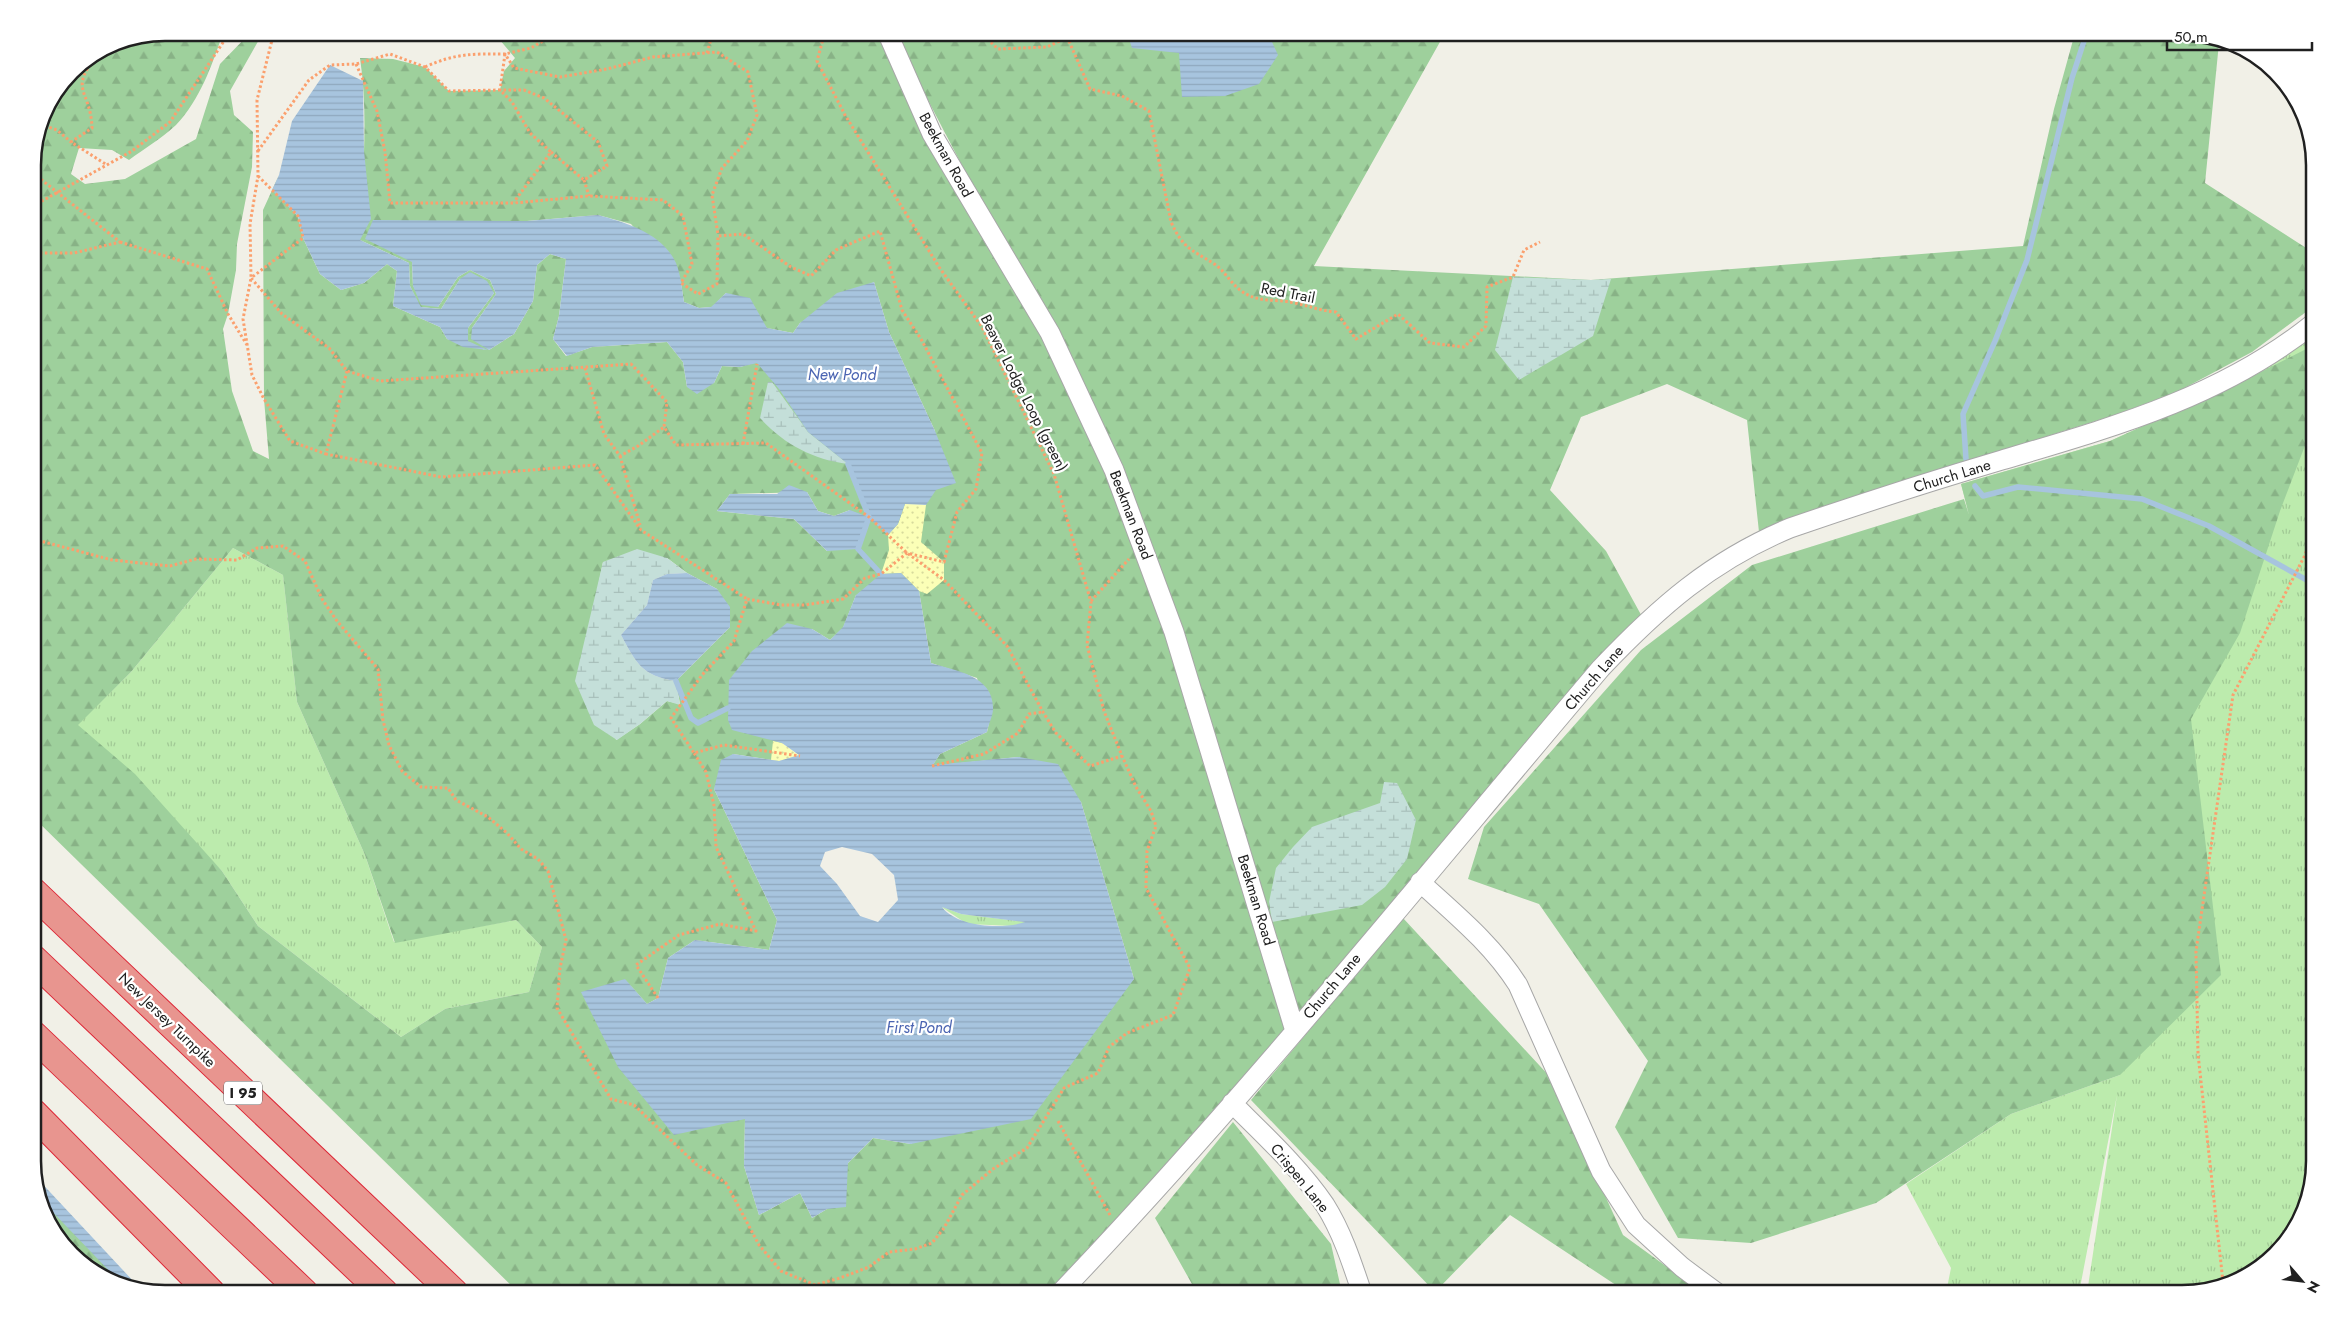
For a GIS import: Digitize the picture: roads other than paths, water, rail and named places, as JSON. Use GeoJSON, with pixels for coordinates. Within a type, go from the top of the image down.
{"type":"FeatureCollection","features":[{"type":"Feature","properties":{"kind":"highway","name":"New Jersey Turnpike"},"geometry":{"type":"LineString","coordinates":[[42,901],[445,1285]]}},
{"type":"Feature","properties":{"kind":"highway"},"geometry":{"type":"LineString","coordinates":[[42,968],[375,1285]]}},
{"type":"Feature","properties":{"kind":"highway"},"geometry":{"type":"LineString","coordinates":[[42,1044],[295,1285]]}},
{"type":"Feature","properties":{"kind":"highway"},"geometry":{"type":"LineString","coordinates":[[42,1122],[202,1285]]}},
{"type":"Feature","properties":{"kind":"street","name":"Beekman Road"},"geometry":{"type":"LineString","coordinates":[[891,41],[932,134],[1050,333],[1114,470],[1174,632],[1295,1031]]}},
{"type":"Feature","properties":{"kind":"street","name":"Church Lane"},"geometry":{"type":"LineString","coordinates":[[1068,1285],[1119,1231],[1295,1031],[1601,668],[1645,622],[1673,597],[1716,566],[1754,543],[1790,528],[2105,429],[2180,403],[2246,369],[2305,329]]}},
{"type":"Feature","properties":{"kind":"street"},"geometry":{"type":"LineString","coordinates":[[1420,882],[1479,934],[1503,962],[1518,986],[1601,1171],[1636,1225],[1682,1267],[1705,1285]]}},
{"type":"Feature","properties":{"kind":"street","name":"Crispen Lane"},"geometry":{"type":"LineString","coordinates":[[1232,1103],[1289,1160],[1325,1205],[1345,1244],[1359,1285]]}},
{"type":"Feature","properties":{"kind":"water"},"geometry":{"type":"Polygon","coordinates":[[[1130,41],[1272,41],[1278,55],[1259,84],[1225,96],[1182,97],[1179,53],[1132,48],[1130,41]]]}},
{"type":"Feature","properties":{"kind":"water"},"geometry":{"type":"Polygon","coordinates":[[[330,65],[363,81],[364,151],[371,219],[360,240],[409,263],[410,286],[421,307],[441,309],[460,279],[470,272],[487,281],[494,293],[468,328],[468,341],[488,350],[463,347],[447,339],[440,327],[393,306],[397,271],[387,264],[364,283],[341,290],[320,274],[303,238],[298,216],[272,190],[279,175],[292,121],[330,65]]]}},
{"type":"Feature","properties":{"kind":"water","name":"New Pond"},"geometry":{"type":"Polygon","coordinates":[[[598,215],[632,226],[662,244],[676,263],[684,302],[699,308],[711,307],[726,293],[750,298],[767,328],[793,333],[800,323],[837,293],[874,282],[889,332],[935,431],[956,483],[936,490],[926,505],[905,504],[898,524],[888,535],[869,518],[858,549],[827,551],[794,519],[717,511],[730,494],[777,494],[789,485],[807,492],[818,511],[834,516],[850,510],[868,517],[848,464],[808,432],[779,389],[757,363],[740,367],[722,366],[714,383],[697,394],[687,387],[683,362],[667,342],[592,347],[567,356],[553,339],[559,316],[566,259],[550,254],[537,265],[533,301],[514,334],[489,350],[471,339],[472,328],[496,294],[490,280],[470,270],[458,277],[438,307],[421,305],[413,286],[412,262],[365,239],[373,220],[527,221],[598,215]]]}},
{"type":"Feature","properties":{"kind":"water"},"geometry":{"type":"Polygon","coordinates":[[[687,573],[717,589],[730,607],[730,627],[676,681],[655,676],[641,667],[621,635],[647,605],[653,580],[667,574],[687,573]]]}},
{"type":"Feature","properties":{"kind":"water","name":"First Pond"},"geometry":{"type":"Polygon","coordinates":[[[901,573],[919,591],[931,663],[971,676],[987,689],[992,698],[993,712],[987,732],[940,754],[933,765],[1019,757],[1058,764],[1081,802],[1134,979],[1031,1119],[911,1144],[873,1138],[848,1163],[846,1207],[827,1209],[812,1218],[800,1193],[759,1215],[744,1166],[745,1119],[674,1135],[618,1067],[581,992],[625,979],[647,1004],[658,998],[668,958],[695,940],[769,950],[777,920],[714,789],[721,760],[733,754],[779,761],[799,755],[782,743],[732,730],[728,720],[729,680],[752,651],[787,623],[812,629],[830,640],[843,627],[856,595],[881,574],[901,573]],[[842,847],[825,852],[820,866],[837,884],[860,916],[878,922],[898,900],[894,875],[872,854],[842,847]],[[942,907],[949,914],[969,923],[1004,926],[1025,922],[961,914],[942,907]]]}},
{"type":"Feature","properties":{"kind":"water"},"geometry":{"type":"Polygon","coordinates":[[[44,1186],[133,1281],[109,1271],[53,1213],[44,1186]]]}},
{"type":"Feature","properties":{"kind":"waterway"},"geometry":{"type":"LineString","coordinates":[[1966,459],[1963,414],[1995,341],[2027,260],[2072,78],[2084,41]]}},
{"type":"Feature","properties":{"kind":"waterway"},"geometry":{"type":"LineString","coordinates":[[848,464],[869,517],[858,549],[881,574]]}},
{"type":"Feature","properties":{"kind":"waterway"},"geometry":{"type":"LineString","coordinates":[[1975,486],[1983,496],[2018,487],[2142,499],[2209,526],[2305,579]]}},
{"type":"Feature","properties":{"kind":"waterway"},"geometry":{"type":"LineString","coordinates":[[676,681],[691,718],[698,723],[728,708]]}}]}
